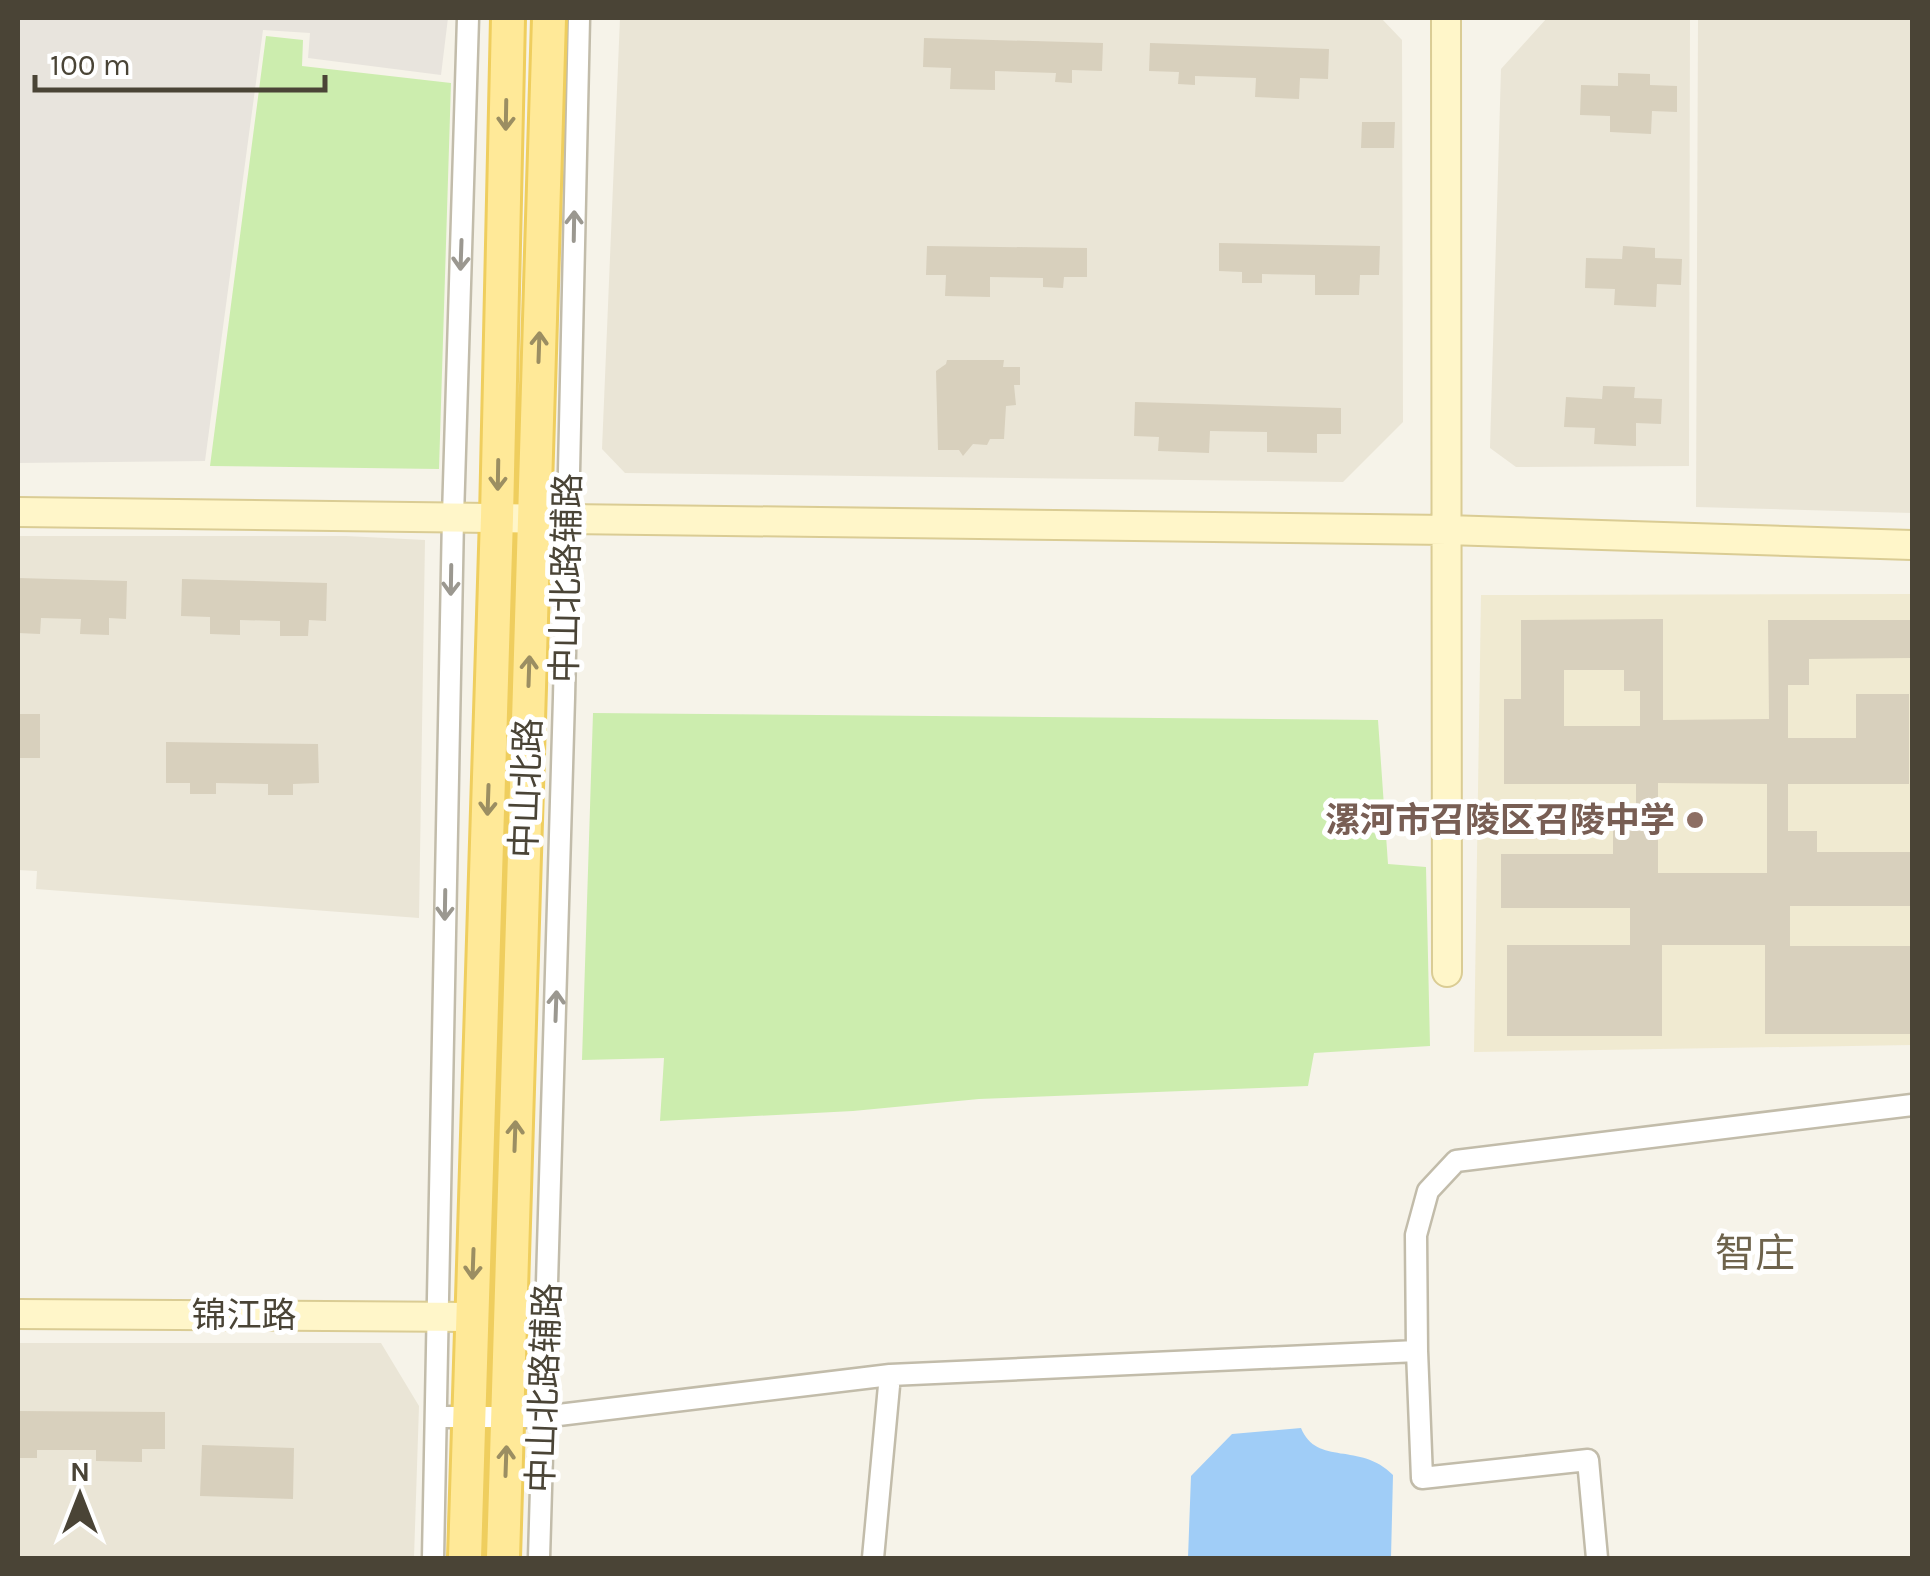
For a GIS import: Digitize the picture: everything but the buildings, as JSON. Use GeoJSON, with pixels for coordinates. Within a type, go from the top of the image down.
{"type":"FeatureCollection","features":[{"type":"Feature","properties":{"kind":"main road","name":"中山北路"},"geometry":{"type":"LineString","coordinates":[[464,1558],[452,1417],[471,1318],[498,518],[508,18]]}},
{"type":"Feature","properties":{"kind":"main road","name":"中山北路"},"geometry":{"type":"LineString","coordinates":[[503,1558],[549,18]]}},
{"type":"Feature","properties":{"kind":"street"},"geometry":{"type":"LineString","coordinates":[[433,1558],[452,1417],[438,1316],[452,517],[468,18]]}},
{"type":"Feature","properties":{"kind":"street","name":"中山北路辅路"},"geometry":{"type":"LineString","coordinates":[[539,1558],[579,18]]}},
{"type":"Feature","properties":{"kind":"street"},"geometry":{"type":"LineString","coordinates":[[1446,18],[1446,972]]}},
{"type":"Feature","properties":{"kind":"street"},"geometry":{"type":"LineString","coordinates":[[18,512],[1446,530],[1912,545]]}},
{"type":"Feature","properties":{"kind":"street"},"geometry":{"type":"LineString","coordinates":[[1597,1558],[1588,1460],[1422,1478],[1416,1236],[1428,1191],[1456,1160],[1912,1105]]}},
{"type":"Feature","properties":{"kind":"street","name":"锦江路"},"geometry":{"type":"LineString","coordinates":[[18,1314],[471,1318]]}},
{"type":"Feature","properties":{"kind":"street"},"geometry":{"type":"LineString","coordinates":[[452,1417],[542,1417],[890,1375],[1417,1351]]}},
{"type":"Feature","properties":{"kind":"street"},"geometry":{"type":"LineString","coordinates":[[873,1558],[890,1375]]}},
{"type":"Feature","properties":{"kind":"shaded area"},"geometry":{"type":"Polygon","coordinates":[[[18,18],[448,18],[441,75],[308,58],[310,33],[263,30],[205,461],[18,463],[18,18]]]}},
{"type":"Feature","properties":{"kind":"shaded area"},"geometry":{"type":"Polygon","coordinates":[[[620,18],[1381,18],[1402,40],[1403,422],[1343,482],[625,473],[602,449],[620,18]]]}},
{"type":"Feature","properties":{"kind":"shaded area"},"geometry":{"type":"Polygon","coordinates":[[[1547,18],[1690,18],[1689,466],[1516,467],[1490,448],[1501,69],[1547,18]]]}},
{"type":"Feature","properties":{"kind":"shaded area"},"geometry":{"type":"Polygon","coordinates":[[[1698,18],[1912,18],[1912,513],[1696,507],[1698,18]]]}},
{"type":"Feature","properties":{"kind":"shaded area"},"geometry":{"type":"Polygon","coordinates":[[[18,536],[346,536],[425,540],[419,918],[36,889],[37,871],[18,870],[18,536]]]}},
{"type":"Feature","properties":{"kind":"shaded area","name":"漯河市召陵区召陵中学"},"geometry":{"type":"Polygon","coordinates":[[[1912,594],[1912,1045],[1474,1052],[1481,595],[1912,594]]]}},
{"type":"Feature","properties":{"kind":"shaded area"},"geometry":{"type":"Polygon","coordinates":[[[18,1343],[381,1343],[419,1406],[414,1558],[18,1558],[18,1343]]]}},
{"type":"Feature","properties":{"kind":"green space"},"geometry":{"type":"Polygon","coordinates":[[[266,36],[303,40],[302,66],[451,83],[439,469],[210,466],[266,36]]]}},
{"type":"Feature","properties":{"kind":"green space"},"geometry":{"type":"Polygon","coordinates":[[[593,713],[1378,720],[1388,864],[1426,867],[1430,1046],[1314,1053],[1308,1086],[979,1099],[853,1111],[660,1121],[664,1058],[582,1060],[593,713]]]}},
{"type":"Feature","properties":{"kind":"water"},"geometry":{"type":"Polygon","coordinates":[[[1301,1428],[1317,1447],[1367,1459],[1393,1475],[1391,1558],[1188,1558],[1191,1476],[1232,1434],[1301,1428]]]}},
{"type":"Feature","properties":{"kind":"place","name":"漯河市召陵区召陵中学"},"geometry":{"type":"Point","coordinates":[1695,820]}},
{"type":"Feature","properties":{"kind":"district","name":"智庄"},"geometry":{"type":"Point","coordinates":[1755,1253]}}]}
